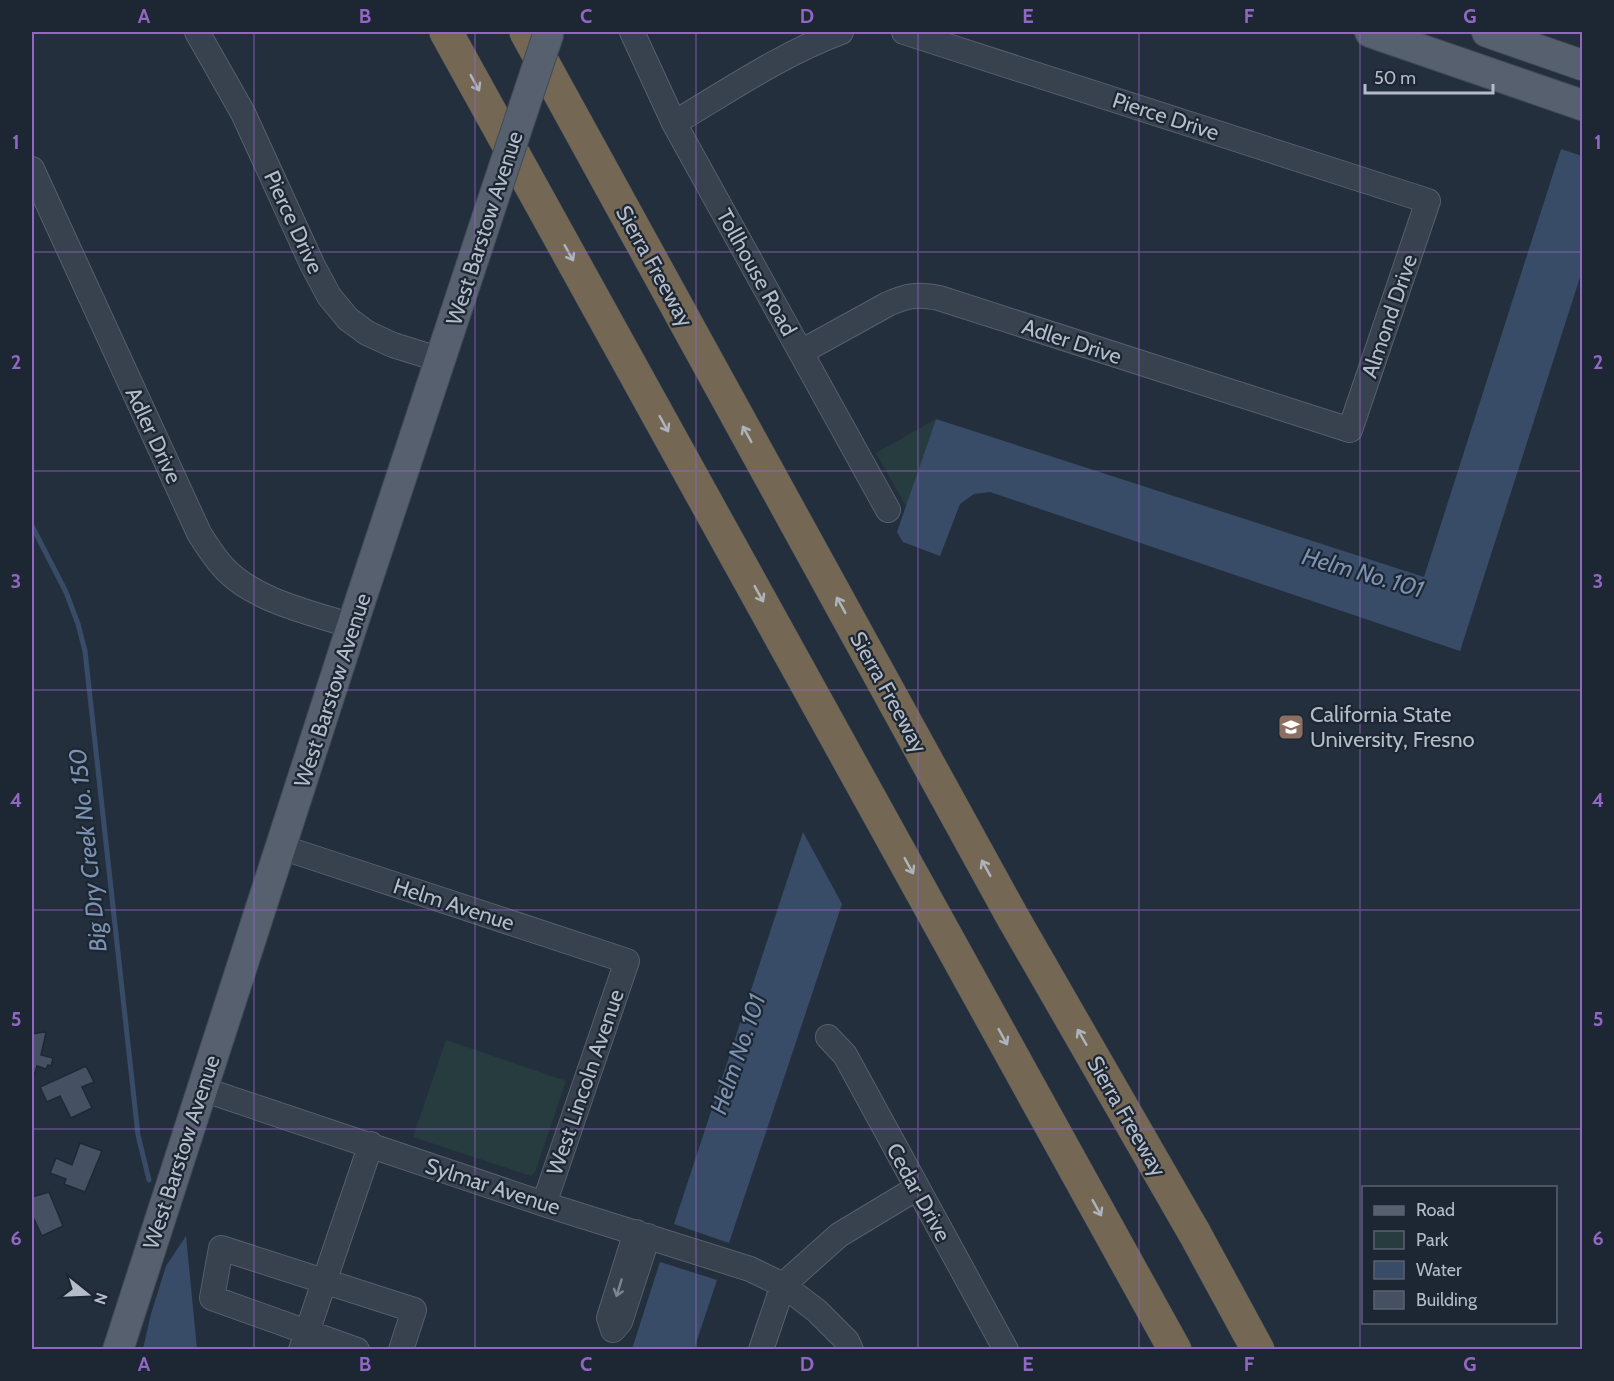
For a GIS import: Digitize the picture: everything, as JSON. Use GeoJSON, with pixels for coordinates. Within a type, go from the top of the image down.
{"type":"FeatureCollection","features":[{"type":"Feature","properties":{"kind":"highway"},"geometry":{"type":"LineString","coordinates":[[446,32],[1175,1350]]}},
{"type":"Feature","properties":{"kind":"highway","name":"Sierra Freeway"},"geometry":{"type":"LineString","coordinates":[[526,32],[1012,916],[1195,1234],[1258,1350]]}},
{"type":"Feature","properties":{"kind":"highway"},"geometry":{"type":"LineString","coordinates":[[1195,1234],[1274,1350]]}},
{"type":"Feature","properties":{"kind":"main road","name":"West Barstow Avenue"},"geometry":{"type":"LineString","coordinates":[[118,1350],[352,626],[549,32]]}},
{"type":"Feature","properties":{"kind":"main road"},"geometry":{"type":"LineString","coordinates":[[1370,32],[1582,105]]}},
{"type":"Feature","properties":{"kind":"main road"},"geometry":{"type":"LineString","coordinates":[[1487,32],[1582,66]]}},
{"type":"Feature","properties":{"kind":"street","name":"Pierce Drive"},"geometry":{"type":"LineString","coordinates":[[197,32],[243,113],[329,296],[348,319],[367,333],[393,345],[441,360]]}},
{"type":"Feature","properties":{"kind":"street","name":"Tollhouse Road"},"geometry":{"type":"LineString","coordinates":[[632,32],[674,123],[888,510]]}},
{"type":"Feature","properties":{"kind":"street"},"geometry":{"type":"LineString","coordinates":[[674,123],[794,53],[818,40],[841,32]]}},
{"type":"Feature","properties":{"kind":"street","name":"Pierce Drive"},"geometry":{"type":"LineString","coordinates":[[904,32],[1428,201]]}},
{"type":"Feature","properties":{"kind":"street","name":"Adler Drive"},"geometry":{"type":"LineString","coordinates":[[32,169],[199,533],[214,557],[228,572],[248,586],[282,604],[352,626]]}},
{"type":"Feature","properties":{"kind":"street","name":"Almond Drive"},"geometry":{"type":"LineString","coordinates":[[1350,430],[1428,201]]}},
{"type":"Feature","properties":{"kind":"street","name":"Adler Drive"},"geometry":{"type":"LineString","coordinates":[[801,352],[888,304],[903,297],[919,294],[961,305],[1350,430]]}},
{"type":"Feature","properties":{"kind":"street","name":"Helm Avenue"},"geometry":{"type":"LineString","coordinates":[[281,847],[627,961]]}},
{"type":"Feature","properties":{"kind":"street","name":"West Lincoln Avenue"},"geometry":{"type":"LineString","coordinates":[[544,1204],[627,961]]}},
{"type":"Feature","properties":{"kind":"street","name":"Cedar Drive"},"geometry":{"type":"LineString","coordinates":[[828,1037],[845,1055],[1006,1350]]}},
{"type":"Feature","properties":{"kind":"street","name":"Sylmar Avenue"},"geometry":{"type":"LineString","coordinates":[[202,1089],[544,1204],[750,1269],[783,1285],[817,1311],[847,1341],[851,1350]]}},
{"type":"Feature","properties":{"kind":"street"},"geometry":{"type":"LineString","coordinates":[[310,1342],[376,1146]]}},
{"type":"Feature","properties":{"kind":"street"},"geometry":{"type":"LineString","coordinates":[[760,1350],[783,1285],[838,1235],[916,1188]]}},
{"type":"Feature","properties":{"kind":"street"},"geometry":{"type":"LineString","coordinates":[[609,1340],[620,1322],[642,1234]]}},
{"type":"Feature","properties":{"kind":"street"},"geometry":{"type":"LineString","coordinates":[[357,1350],[310,1342],[212,1298],[221,1248],[414,1310],[401,1350]]}},
{"type":"Feature","properties":{"kind":"green space"},"geometry":{"type":"Polygon","coordinates":[[[936,419],[906,506],[876,453],[936,419]]]}},
{"type":"Feature","properties":{"kind":"green space"},"geometry":{"type":"Polygon","coordinates":[[[446,1040],[566,1081],[535,1172],[531,1176],[413,1137],[446,1040]]]}},
{"type":"Feature","properties":{"kind":"water","name":"Helm No. 101"},"geometry":{"type":"Polygon","coordinates":[[[1561,149],[1582,156],[1582,271],[1460,651],[990,492],[974,494],[960,504],[940,556],[903,542],[897,532],[936,419],[1424,577],[1561,149]]]}},
{"type":"Feature","properties":{"kind":"water","name":"Helm No. 101"},"geometry":{"type":"Polygon","coordinates":[[[803,832],[842,904],[729,1243],[674,1224],[803,832]]]}},
{"type":"Feature","properties":{"kind":"water"},"geometry":{"type":"Polygon","coordinates":[[[186,1236],[197,1349],[143,1349],[166,1266],[186,1236]]]}},
{"type":"Feature","properties":{"kind":"water"},"geometry":{"type":"Polygon","coordinates":[[[660,1262],[717,1280],[694,1349],[632,1349],[660,1262]]]}},
{"type":"Feature","properties":{"kind":"building"},"geometry":{"type":"Polygon","coordinates":[[[46,1033],[41,1055],[53,1058],[51,1066],[48,1065],[46,1069],[37,1066],[32,1082],[32,1034],[46,1033]]]}},
{"type":"Feature","properties":{"kind":"building"},"geometry":{"type":"Polygon","coordinates":[[[86,1066],[94,1082],[82,1087],[92,1108],[71,1118],[60,1096],[47,1102],[40,1087],[86,1066]]]}},
{"type":"Feature","properties":{"kind":"building"},"geometry":{"type":"Polygon","coordinates":[[[80,1143],[102,1151],[85,1192],[64,1184],[66,1179],[50,1173],[56,1158],[72,1165],[80,1143]]]}},
{"type":"Feature","properties":{"kind":"building"},"geometry":{"type":"Polygon","coordinates":[[[49,1192],[63,1226],[42,1236],[34,1219],[32,1220],[32,1197],[49,1192]]]}},
{"type":"Feature","properties":{"kind":"waterway","name":"Big Dry Creek No. 150"},"geometry":{"type":"LineString","coordinates":[[32,526],[66,592],[85,651],[138,1135],[149,1180]]}},
{"type":"Feature","properties":{"kind":"place","name":"California State University, Fresno"},"geometry":{"type":"Point","coordinates":[1291,727]}}]}
